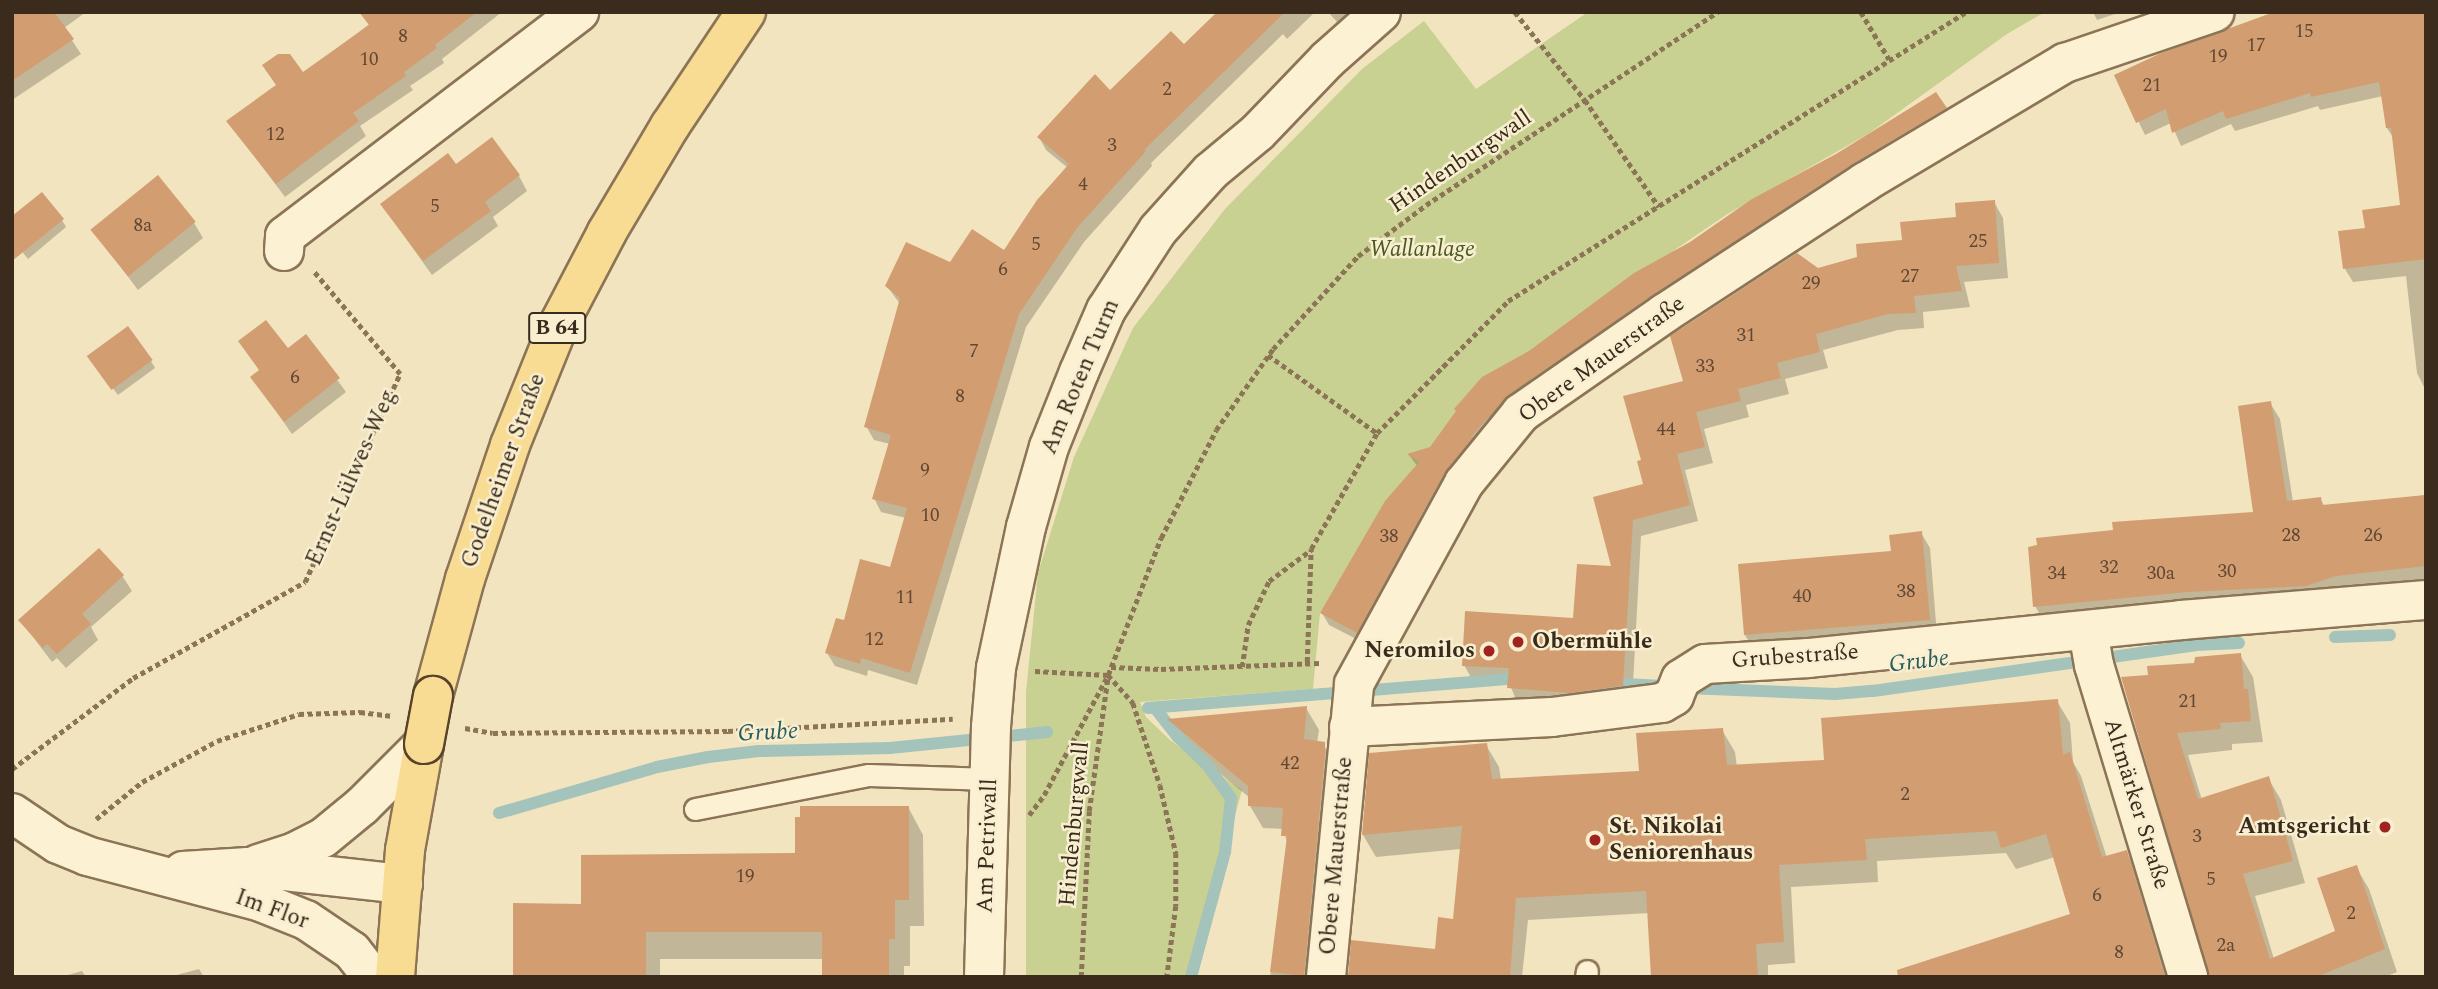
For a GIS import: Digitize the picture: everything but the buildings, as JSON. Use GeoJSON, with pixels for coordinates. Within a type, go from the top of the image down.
{"type":"FeatureCollection","features":[{"type":"Feature","properties":{"kind":"main road","name":"Godelheimer Straße"},"geometry":{"type":"LineString","coordinates":[[395,977],[405,850],[427,721],[465,579],[510,445],[559,324],[628,197],[746,12]]}},
{"type":"Feature","properties":{"kind":"street"},"geometry":{"type":"LineString","coordinates":[[284,244],[579,12]]}},
{"type":"Feature","properties":{"kind":"street","name":"Am Roten Turm"},"geometry":{"type":"LineString","coordinates":[[991,742],[996,668],[1026,527],[1049,447],[1106,310],[1158,230],[1210,172],[1258,132],[1327,60],[1381,12]]}},
{"type":"Feature","properties":{"kind":"street","name":"Obere Mauerstraße"},"geometry":{"type":"LineString","coordinates":[[1326,977],[1353,696],[1464,483],[1521,413],[1665,313],[1865,182],[2065,63],[2215,12]]}},
{"type":"Feature","properties":{"kind":"street","name":"Grubestraße"},"geometry":{"type":"LineString","coordinates":[[1353,696],[1552,717],[1662,703],[1705,664],[2091,649],[2182,620],[2426,600]]}},
{"type":"Feature","properties":{"kind":"street","name":"Altmärker Straße"},"geometry":{"type":"LineString","coordinates":[[2091,649],[2188,977]]}},
{"type":"Feature","properties":{"kind":"street","name":"Im Flor"},"geometry":{"type":"LineString","coordinates":[[248,867],[295,852],[323,838],[362,806],[427,721]]}},
{"type":"Feature","properties":{"kind":"street","name":"Am Petriwall"},"geometry":{"type":"LineString","coordinates":[[984,977],[991,742]]}},
{"type":"Feature","properties":{"kind":"street","name":"Im Flor"},"geometry":{"type":"LineString","coordinates":[[12,813],[58,844],[87,856],[261,902],[306,920],[352,951],[372,977]]}},
{"type":"Feature","properties":{"kind":"street","name":"Im Flor"},"geometry":{"type":"LineString","coordinates":[[153,873],[248,867],[403,884]]}},
{"type":"Feature","properties":{"kind":"lane"},"geometry":{"type":"LineString","coordinates":[[695,810],[869,775],[991,742]]}},
{"type":"Feature","properties":{"kind":"path"},"geometry":{"type":"LineString","coordinates":[[1515,12],[1585,100],[1659,207]]}},
{"type":"Feature","properties":{"kind":"path","name":"Hindenburgwall"},"geometry":{"type":"LineString","coordinates":[[987,838],[1011,839],[1044,795],[1108,675],[1161,538],[1216,429],[1268,355],[1358,256],[1426,205],[1718,12]]}},
{"type":"Feature","properties":{"kind":"path"},"geometry":{"type":"LineString","coordinates":[[1861,12],[1889,59]]}},
{"type":"Feature","properties":{"kind":"path"},"geometry":{"type":"LineString","coordinates":[[1242,667],[1248,625],[1269,581],[1311,549],[1377,433],[1508,301],[1966,12]]}},
{"type":"Feature","properties":{"kind":"path","name":"Ernst-Lülwes-Weg"},"geometry":{"type":"LineString","coordinates":[[12,769],[133,678],[305,582],[400,374],[284,244]]}},
{"type":"Feature","properties":{"kind":"path"},"geometry":{"type":"LineString","coordinates":[[1268,355],[1377,433]]}},
{"type":"Feature","properties":{"kind":"path"},"geometry":{"type":"LineString","coordinates":[[1307,662],[1311,549]]}},
{"type":"Feature","properties":{"kind":"path"},"geometry":{"type":"LineString","coordinates":[[1111,667],[1161,670],[1307,662],[1330,664],[1353,696]]}},
{"type":"Feature","properties":{"kind":"path"},"geometry":{"type":"LineString","coordinates":[[996,668],[1108,675],[1133,703],[1160,785],[1176,853],[1176,906],[1167,977]]}},
{"type":"Feature","properties":{"kind":"path","name":"Hindenburgwall"},"geometry":{"type":"LineString","coordinates":[[1081,977],[1089,811],[1108,675]]}},
{"type":"Feature","properties":{"kind":"path"},"geometry":{"type":"LineString","coordinates":[[87,856],[97,817],[142,782],[217,741],[299,714],[360,712],[493,733],[728,731],[991,742]]}},
{"type":"Feature","properties":{"kind":"green space","name":"Wallanlage"},"geometry":{"type":"Polygon","coordinates":[[[1588,12],[2045,12],[2007,34],[1868,134],[1726,215],[1676,249],[1406,492],[1320,613],[1313,689],[1140,702],[1146,717],[1170,740],[1242,790],[1191,977],[1026,977],[1026,692],[1038,573],[1074,457],[1133,328],[1225,209],[1362,69],[1424,21],[1476,89],[1588,12]]]}},
{"type":"Feature","properties":{"kind":"waterway","name":"Grube"},"geometry":{"type":"LineString","coordinates":[[2335,637],[2390,635]]}},
{"type":"Feature","properties":{"kind":"waterway","name":"Grube"},"geometry":{"type":"LineString","coordinates":[[1687,688],[1835,694],[1873,691],[2195,645],[2239,643]]}},
{"type":"Feature","properties":{"kind":"waterway","name":"Grube"},"geometry":{"type":"LineString","coordinates":[[1148,708],[1507,679]]}},
{"type":"Feature","properties":{"kind":"waterway","name":"Grube"},"geometry":{"type":"LineString","coordinates":[[1606,683],[1662,686]]}},
{"type":"Feature","properties":{"kind":"waterway"},"geometry":{"type":"LineString","coordinates":[[1155,708],[1178,737],[1207,765],[1231,798],[1225,852],[1191,977]]}},
{"type":"Feature","properties":{"kind":"waterway","name":"Grube"},"geometry":{"type":"LineString","coordinates":[[499,813],[657,767],[708,757],[759,751],[890,748],[1047,732]]}},
{"type":"Feature","properties":{"kind":"place","name":"Obermühle"},"geometry":{"type":"Point","coordinates":[1518,642]}},
{"type":"Feature","properties":{"kind":"place","name":"Neromilos"},"geometry":{"type":"Point","coordinates":[1489,651]}},
{"type":"Feature","properties":{"kind":"place","name":"Amtsgericht"},"geometry":{"type":"Point","coordinates":[2385,827]}},
{"type":"Feature","properties":{"kind":"place","name":"St. Nikolai Seniorenhaus"},"geometry":{"type":"Point","coordinates":[1595,840]}}]}
